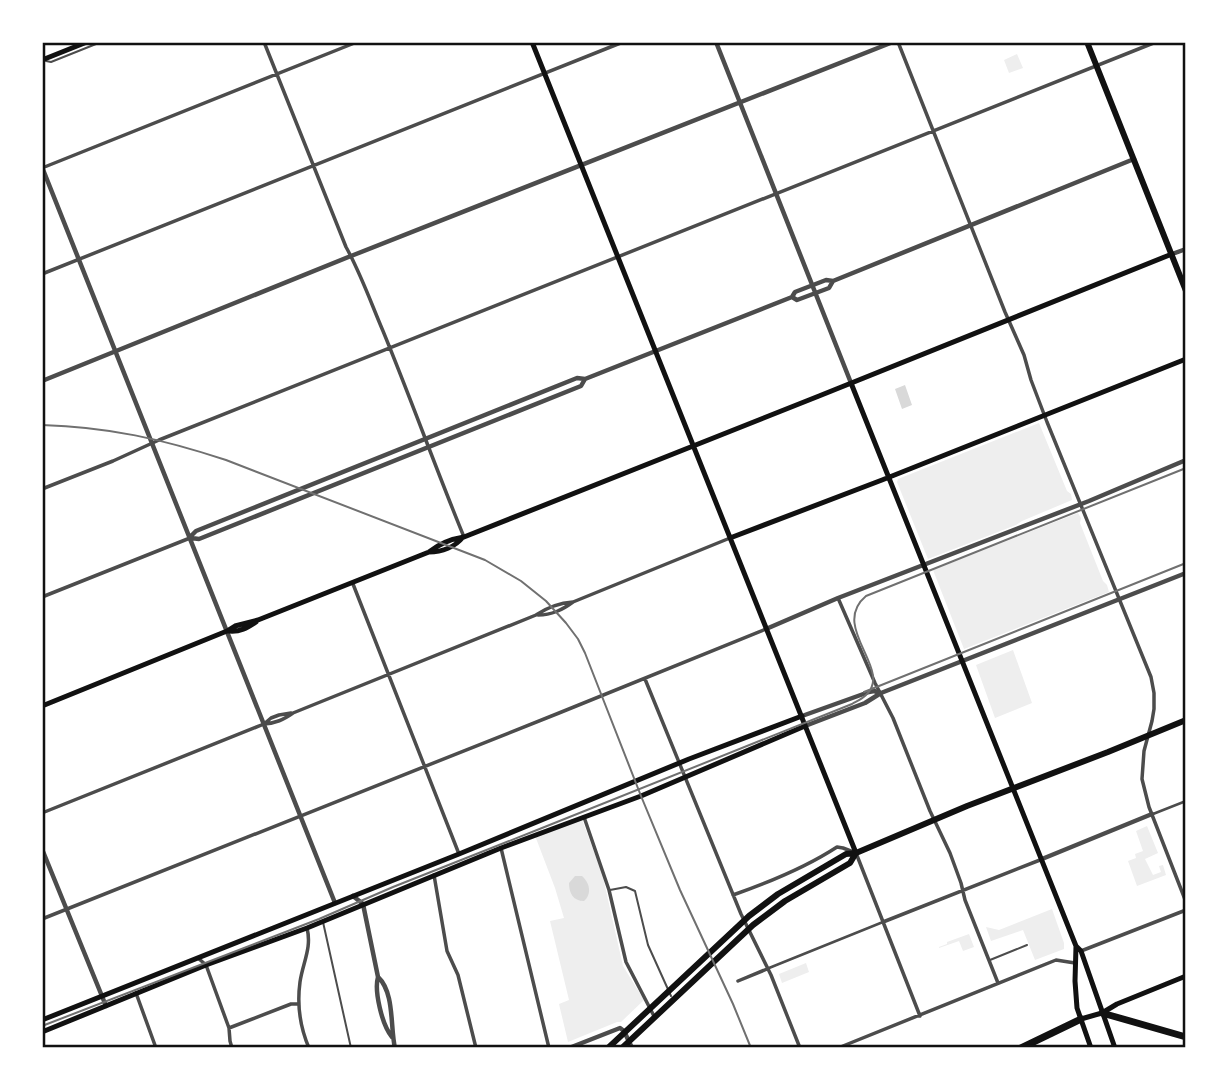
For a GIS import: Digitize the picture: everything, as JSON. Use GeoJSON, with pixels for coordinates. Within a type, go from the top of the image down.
{"type":"FeatureCollection","features":[{"type":"Feature","properties":{"kind":"highway"},"geometry":{"type":"LineString","coordinates":[[1102,1013],[1186,1037]]}},
{"type":"Feature","properties":{"kind":"highway"},"geometry":{"type":"LineString","coordinates":[[1021,1048],[1080,1019]]}},
{"type":"Feature","properties":{"kind":"main road"},"geometry":{"type":"LineString","coordinates":[[42,60],[87,42]]}},
{"type":"Feature","properties":{"kind":"main road"},"geometry":{"type":"LineString","coordinates":[[532,42],[856,853]]}},
{"type":"Feature","properties":{"kind":"main road"},"geometry":{"type":"LineString","coordinates":[[1087,42],[1186,290]]}},
{"type":"Feature","properties":{"kind":"main road"},"geometry":{"type":"LineString","coordinates":[[42,705],[235,626],[353,584],[454,539],[1172,254]]}},
{"type":"Feature","properties":{"kind":"main road"},"geometry":{"type":"LineString","coordinates":[[730,538],[889,478],[1186,359]]}},
{"type":"Feature","properties":{"kind":"main road"},"geometry":{"type":"LineString","coordinates":[[851,383],[1076,946],[1081,951],[1115,1048]]}},
{"type":"Feature","properties":{"kind":"main road"},"geometry":{"type":"LineString","coordinates":[[42,1020],[802,716]]}},
{"type":"Feature","properties":{"kind":"main road"},"geometry":{"type":"LineString","coordinates":[[608,1048],[728,934],[787,888],[846,854],[856,853],[1186,720]]}},
{"type":"Feature","properties":{"kind":"main road"},"geometry":{"type":"LineString","coordinates":[[42,1032],[206,965],[307,928],[805,726]]}},
{"type":"Feature","properties":{"kind":"main road"},"geometry":{"type":"LineString","coordinates":[[622,1048],[770,911],[850,863],[856,853]]}},
{"type":"Feature","properties":{"kind":"main road"},"geometry":{"type":"LineString","coordinates":[[1076,946],[1076,1000],[1091,1048]]}},
{"type":"Feature","properties":{"kind":"main road"},"geometry":{"type":"LineString","coordinates":[[1075,963],[1086,965]]}},
{"type":"Feature","properties":{"kind":"main road"},"geometry":{"type":"LineString","coordinates":[[1080,1019],[1102,1013],[1117,1004],[1186,976]]}},
{"type":"Feature","properties":{"kind":"street"},"geometry":{"type":"LineString","coordinates":[[264,42],[390,348],[464,537]]}},
{"type":"Feature","properties":{"kind":"street"},"geometry":{"type":"LineString","coordinates":[[335,902],[42,168],[358,42]]}},
{"type":"Feature","properties":{"kind":"street"},"geometry":{"type":"LineString","coordinates":[[42,274],[623,42]]}},
{"type":"Feature","properties":{"kind":"street"},"geometry":{"type":"LineString","coordinates":[[716,42],[851,383]]}},
{"type":"Feature","properties":{"kind":"street"},"geometry":{"type":"LineString","coordinates":[[42,382],[351,256],[895,42],[1024,355],[1031,380],[1152,684],[1154,709],[1144,751],[1142,779],[1152,814],[1186,902]]}},
{"type":"Feature","properties":{"kind":"street"},"geometry":{"type":"LineString","coordinates":[[42,489],[1156,42]]}},
{"type":"Feature","properties":{"kind":"street"},"geometry":{"type":"LineString","coordinates":[[792,298],[795,292],[812,285],[826,280],[833,281],[1133,159]]}},
{"type":"Feature","properties":{"kind":"street"},"geometry":{"type":"LineString","coordinates":[[1172,254],[1186,249]]}},
{"type":"Feature","properties":{"kind":"street"},"geometry":{"type":"LineString","coordinates":[[190,538],[195,531],[424,439],[577,378],[585,379],[792,298],[797,300],[829,288],[833,281]]}},
{"type":"Feature","properties":{"kind":"street"},"geometry":{"type":"LineString","coordinates":[[42,597],[190,538],[199,539],[428,448],[581,386],[585,379]]}},
{"type":"Feature","properties":{"kind":"street"},"geometry":{"type":"LineString","coordinates":[[42,919],[1186,460]]}},
{"type":"Feature","properties":{"kind":"street"},"geometry":{"type":"LineString","coordinates":[[42,813],[264,724],[271,718],[293,713],[536,615],[557,612],[573,602],[730,538]]}},
{"type":"Feature","properties":{"kind":"street"},"geometry":{"type":"LineString","coordinates":[[805,726],[865,703],[881,693],[1186,573]]}},
{"type":"Feature","properties":{"kind":"street"},"geometry":{"type":"LineString","coordinates":[[353,584],[459,854]]}},
{"type":"Feature","properties":{"kind":"street"},"geometry":{"type":"LineString","coordinates":[[838,598],[893,718],[950,853],[998,984]]}},
{"type":"Feature","properties":{"kind":"street"},"geometry":{"type":"LineString","coordinates":[[645,679],[733,895],[800,1048]]}},
{"type":"Feature","properties":{"kind":"street"},"geometry":{"type":"LineString","coordinates":[[802,716],[869,692],[881,693]]}},
{"type":"Feature","properties":{"kind":"street"},"geometry":{"type":"LineString","coordinates":[[738,981],[1186,801]]}},
{"type":"Feature","properties":{"kind":"street"},"geometry":{"type":"LineString","coordinates":[[583,817],[609,890],[626,962],[655,1018]]}},
{"type":"Feature","properties":{"kind":"street"},"geometry":{"type":"LineString","coordinates":[[733,895],[800,868],[837,847],[856,853],[920,1016]]}},
{"type":"Feature","properties":{"kind":"street"},"geometry":{"type":"LineString","coordinates":[[42,849],[106,1006]]}},
{"type":"Feature","properties":{"kind":"street"},"geometry":{"type":"LineString","coordinates":[[501,849],[549,1048]]}},
{"type":"Feature","properties":{"kind":"street"},"geometry":{"type":"LineString","coordinates":[[434,875],[447,951],[458,975],[476,1048]]}},
{"type":"Feature","properties":{"kind":"street"},"geometry":{"type":"LineString","coordinates":[[352,896],[363,904],[378,977],[376,983],[382,1014],[387,1031],[392,1037]]}},
{"type":"Feature","properties":{"kind":"street"},"geometry":{"type":"LineString","coordinates":[[1081,951],[1186,910]]}},
{"type":"Feature","properties":{"kind":"street"},"geometry":{"type":"LineString","coordinates":[[307,928],[310,943],[300,981],[299,1004],[304,1037],[309,1048]]}},
{"type":"Feature","properties":{"kind":"street"},"geometry":{"type":"LineString","coordinates":[[198,958],[206,965],[229,1028],[232,1048]]}},
{"type":"Feature","properties":{"kind":"street"},"geometry":{"type":"LineString","coordinates":[[838,1048],[1056,960],[1075,963]]}},
{"type":"Feature","properties":{"kind":"street"},"geometry":{"type":"LineString","coordinates":[[378,977],[383,981],[391,1012],[395,1048]]}},
{"type":"Feature","properties":{"kind":"street"},"geometry":{"type":"LineString","coordinates":[[136,993],[156,1048]]}},
{"type":"Feature","properties":{"kind":"street"},"geometry":{"type":"LineString","coordinates":[[229,1028],[291,1004],[299,1004]]}},
{"type":"Feature","properties":{"kind":"street"},"geometry":{"type":"LineString","coordinates":[[624,1031],[650,1008]]}},
{"type":"Feature","properties":{"kind":"street"},"geometry":{"type":"LineString","coordinates":[[569,1048],[620,1028],[631,1045]]}},
{"type":"Feature","properties":{"kind":"lane"},"geometry":{"type":"LineString","coordinates":[[42,60],[51,62],[100,42]]}},
{"type":"Feature","properties":{"kind":"lane"},"geometry":{"type":"LineString","coordinates":[[609,890],[626,887],[635,891],[648,946],[674,1001]]}},
{"type":"Feature","properties":{"kind":"lane"},"geometry":{"type":"LineString","coordinates":[[323,921],[351,1048]]}},
{"type":"Feature","properties":{"kind":"lane"},"geometry":{"type":"LineString","coordinates":[[989,960],[1027,945]]}},
{"type":"Feature","properties":{"kind":"lane"},"geometry":{"type":"LineString","coordinates":[[650,1008],[698,962]]}},
{"type":"Feature","properties":{"kind":"lane"},"geometry":{"type":"LineString","coordinates":[[631,1045],[655,1018],[702,974]]}},
{"type":"Feature","properties":{"kind":"shaded area"},"geometry":{"type":"Polygon","coordinates":[[[1017,54],[1023,68],[1009,73],[1004,60],[1017,54]]]}},
{"type":"Feature","properties":{"kind":"shaded area"},"geometry":{"type":"Polygon","coordinates":[[[905,385],[912,405],[902,409],[895,389],[905,385]]]}},
{"type":"Feature","properties":{"kind":"shaded area"},"geometry":{"type":"Polygon","coordinates":[[[1039,423],[1072,500],[928,559],[898,479],[1039,423]]]}},
{"type":"Feature","properties":{"kind":"shaded area"},"geometry":{"type":"Polygon","coordinates":[[[1078,513],[1109,592],[964,649],[933,570],[1078,513]]]}},
{"type":"Feature","properties":{"kind":"shaded area"},"geometry":{"type":"Polygon","coordinates":[[[1013,650],[1032,703],[995,718],[976,665],[1013,650]]]}},
{"type":"Feature","properties":{"kind":"shaded area"},"geometry":{"type":"Polygon","coordinates":[[[581,817],[602,873],[623,966],[644,1000],[621,1022],[568,1042],[559,1004],[569,1000],[550,921],[564,918],[534,833],[581,817]]]}},
{"type":"Feature","properties":{"kind":"shaded area"},"geometry":{"type":"Polygon","coordinates":[[[1147,826],[1158,853],[1145,859],[1153,875],[1161,872],[1159,866],[1163,865],[1166,875],[1137,886],[1128,861],[1143,851],[1136,831],[1147,826]]]}},
{"type":"Feature","properties":{"kind":"shaded area"},"geometry":{"type":"Polygon","coordinates":[[[575,876],[582,876],[588,885],[589,892],[584,901],[577,900],[571,893],[569,883],[575,876]]]}},
{"type":"Feature","properties":{"kind":"shaded area"},"geometry":{"type":"Polygon","coordinates":[[[1052,909],[1064,949],[1035,960],[1023,930],[991,941],[986,927],[999,930],[1052,909]]]}},
{"type":"Feature","properties":{"kind":"shaded area"},"geometry":{"type":"Polygon","coordinates":[[[969,934],[974,947],[963,951],[959,941],[939,948],[947,942],[969,934]]]}},
{"type":"Feature","properties":{"kind":"shaded area"},"geometry":{"type":"Polygon","coordinates":[[[806,963],[809,972],[782,983],[779,974],[806,963]]]}},
{"type":"Feature","properties":{"kind":"tram line"},"geometry":{"type":"LineString","coordinates":[[42,1026],[319,919],[852,704],[866,695],[873,685],[873,673],[854,621],[857,608],[866,596],[1186,468]]}},
{"type":"Feature","properties":{"kind":"tram line"},"geometry":{"type":"LineString","coordinates":[[864,692],[1186,563]]}},
{"type":"Feature","properties":{"kind":"railway"},"geometry":{"type":"LineString","coordinates":[[42,425],[90,428],[135,435],[226,460],[485,560],[521,581],[546,601],[566,623],[585,653],[680,890],[751,1048]]}}]}
